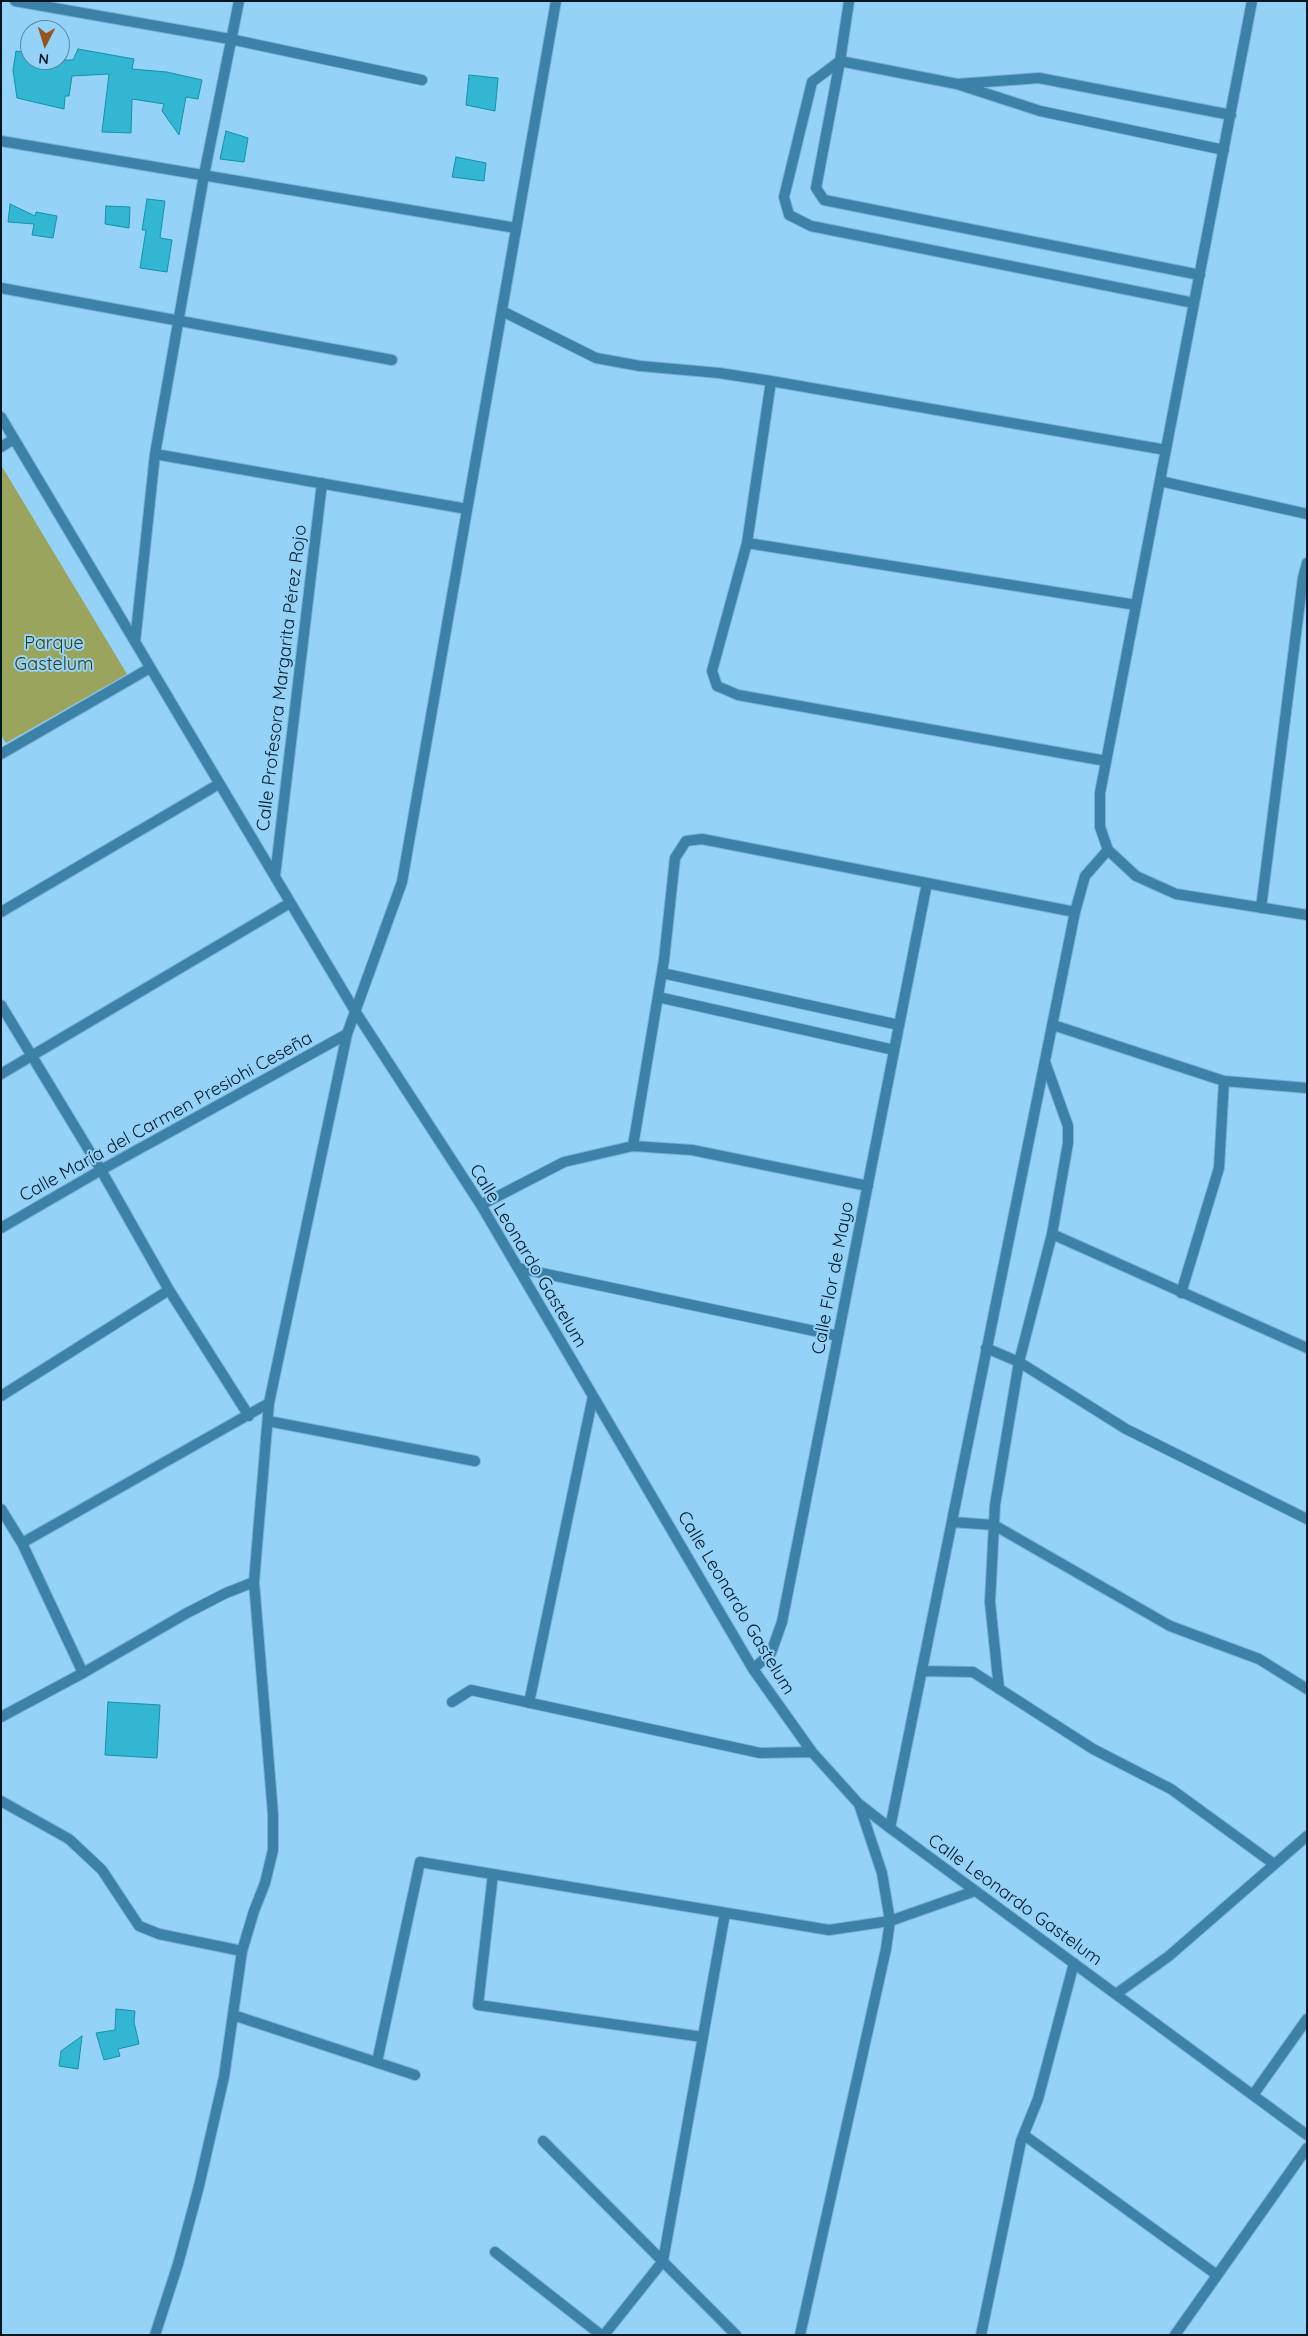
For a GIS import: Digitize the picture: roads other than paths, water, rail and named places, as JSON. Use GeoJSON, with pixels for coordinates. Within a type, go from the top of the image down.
{"type":"FeatureCollection","features":[{"type":"Feature","properties":{"kind":"street"},"geometry":{"type":"LineString","coordinates":[[16,1],[230,39],[422,80]]}},
{"type":"Feature","properties":{"kind":"street"},"geometry":{"type":"LineString","coordinates":[[135,642],[155,454],[204,175],[239,1]]}},
{"type":"Feature","properties":{"kind":"street"},"geometry":{"type":"LineString","coordinates":[[155,2335],[178,2264],[198,2186],[224,2077],[242,1951],[265,1883],[273,1850],[273,1814],[254,1582],[269,1403],[347,1034],[402,882],[556,1]]}},
{"type":"Feature","properties":{"kind":"street"},"geometry":{"type":"LineString","coordinates":[[849,1],[840,61],[816,188],[824,200],[1200,275]]}},
{"type":"Feature","properties":{"kind":"street"},"geometry":{"type":"LineString","coordinates":[[1252,1],[1100,793],[1100,827],[1108,850],[1136,876],[1176,894],[1307,915]]}},
{"type":"Feature","properties":{"kind":"street"},"geometry":{"type":"LineString","coordinates":[[1194,303],[811,226],[790,215],[784,197],[812,82],[840,61],[957,84],[1040,111],[1224,150]]}},
{"type":"Feature","properties":{"kind":"street"},"geometry":{"type":"LineString","coordinates":[[957,84],[1040,78],[1231,115]]}},
{"type":"Feature","properties":{"kind":"street"},"geometry":{"type":"LineString","coordinates":[[1,141],[516,228]]}},
{"type":"Feature","properties":{"kind":"street"},"geometry":{"type":"LineString","coordinates":[[1,288],[392,360]]}},
{"type":"Feature","properties":{"kind":"street"},"geometry":{"type":"LineString","coordinates":[[502,311],[596,358],[640,366],[718,373],[771,381],[1166,450]]}},
{"type":"Feature","properties":{"kind":"street"},"geometry":{"type":"LineString","coordinates":[[771,381],[747,543],[712,671],[717,686],[738,695],[1106,761]]}},
{"type":"Feature","properties":{"kind":"street","name":"Calle Leonardo Gastelum"},"geometry":{"type":"LineString","coordinates":[[1,417],[355,1011],[481,1205],[753,1669],[812,1752],[859,1804],[890,1828],[1307,2135]]}},
{"type":"Feature","properties":{"kind":"street"},"geometry":{"type":"LineString","coordinates":[[1,447],[14,439]]}},
{"type":"Feature","properties":{"kind":"street"},"geometry":{"type":"LineString","coordinates":[[155,454],[467,509]]}},
{"type":"Feature","properties":{"kind":"street"},"geometry":{"type":"LineString","coordinates":[[1160,480],[1307,514]]}},
{"type":"Feature","properties":{"kind":"street","name":"Calle Profesora Margarita Pérez Rojo"},"geometry":{"type":"LineString","coordinates":[[275,876],[322,483]]}},
{"type":"Feature","properties":{"kind":"street"},"geometry":{"type":"LineString","coordinates":[[747,543],[1136,605]]}},
{"type":"Feature","properties":{"kind":"street"},"geometry":{"type":"LineString","coordinates":[[1261,908],[1303,578],[1307,563]]}},
{"type":"Feature","properties":{"kind":"street"},"geometry":{"type":"LineString","coordinates":[[2,751],[150,668]]}},
{"type":"Feature","properties":{"kind":"street"},"geometry":{"type":"LineString","coordinates":[[1,912],[219,784]]}},
{"type":"Feature","properties":{"kind":"street"},"geometry":{"type":"LineString","coordinates":[[632,1146],[662,973],[675,858],[686,841],[702,839],[1075,912]]}},
{"type":"Feature","properties":{"kind":"street"},"geometry":{"type":"LineString","coordinates":[[890,1828],[1075,912],[1085,876],[1108,850]]}},
{"type":"Feature","properties":{"kind":"street","name":"Calle Flor de Mayo"},"geometry":{"type":"LineString","coordinates":[[753,1669],[771,1653],[782,1622],[927,883]]}},
{"type":"Feature","properties":{"kind":"street"},"geometry":{"type":"LineString","coordinates":[[1,1074],[290,903]]}},
{"type":"Feature","properties":{"kind":"street"},"geometry":{"type":"LineString","coordinates":[[662,973],[899,1025]]}},
{"type":"Feature","properties":{"kind":"street"},"geometry":{"type":"LineString","coordinates":[[658,997],[894,1050]]}},
{"type":"Feature","properties":{"kind":"street"},"geometry":{"type":"LineString","coordinates":[[1,1006],[101,1170],[169,1290],[249,1416]]}},
{"type":"Feature","properties":{"kind":"street"},"geometry":{"type":"LineString","coordinates":[[1053,1025],[1224,1081],[1307,1088]]}},
{"type":"Feature","properties":{"kind":"street","name":"Calle María del Carmen Presiohi Ceseña"},"geometry":{"type":"LineString","coordinates":[[1,1228],[101,1170],[347,1034]]}},
{"type":"Feature","properties":{"kind":"street"},"geometry":{"type":"LineString","coordinates":[[999,1689],[990,1602],[995,1505],[1019,1362],[1052,1234],[1068,1143],[1068,1126],[1061,1111],[1045,1060]]}},
{"type":"Feature","properties":{"kind":"street"},"geometry":{"type":"LineString","coordinates":[[1182,1293],[1219,1168],[1224,1081]]}},
{"type":"Feature","properties":{"kind":"street"},"geometry":{"type":"LineString","coordinates":[[481,1205],[564,1162],[632,1146],[692,1150],[868,1186]]}},
{"type":"Feature","properties":{"kind":"street"},"geometry":{"type":"LineString","coordinates":[[1052,1234],[1307,1348]]}},
{"type":"Feature","properties":{"kind":"street"},"geometry":{"type":"LineString","coordinates":[[518,1268],[838,1336]]}},
{"type":"Feature","properties":{"kind":"street"},"geometry":{"type":"LineString","coordinates":[[1,1396],[169,1290]]}},
{"type":"Feature","properties":{"kind":"street"},"geometry":{"type":"LineString","coordinates":[[986,1348],[1019,1362],[1126,1429],[1307,1519]]}},
{"type":"Feature","properties":{"kind":"street"},"geometry":{"type":"LineString","coordinates":[[529,1703],[593,1396]]}},
{"type":"Feature","properties":{"kind":"street"},"geometry":{"type":"LineString","coordinates":[[22,1543],[269,1403]]}},
{"type":"Feature","properties":{"kind":"street"},"geometry":{"type":"LineString","coordinates":[[268,1421],[475,1461]]}},
{"type":"Feature","properties":{"kind":"street"},"geometry":{"type":"LineString","coordinates":[[1,1509],[22,1543],[83,1674]]}},
{"type":"Feature","properties":{"kind":"street"},"geometry":{"type":"LineString","coordinates":[[952,1522],[994,1525],[1170,1626],[1259,1659],[1307,1690]]}},
{"type":"Feature","properties":{"kind":"street"},"geometry":{"type":"LineString","coordinates":[[1,1717],[83,1674],[187,1613],[226,1593],[254,1582]]}},
{"type":"Feature","properties":{"kind":"street"},"geometry":{"type":"LineString","coordinates":[[922,1671],[973,1672],[1093,1749],[1171,1789],[1274,1864]]}},
{"type":"Feature","properties":{"kind":"street"},"geometry":{"type":"LineString","coordinates":[[452,1702],[471,1690],[760,1752],[812,1752]]}},
{"type":"Feature","properties":{"kind":"street"},"geometry":{"type":"LineString","coordinates":[[1,1801],[69,1839],[102,1870],[140,1926],[159,1934],[242,1951]]}},
{"type":"Feature","properties":{"kind":"street"},"geometry":{"type":"LineString","coordinates":[[800,2335],[886,1949],[890,1922],[882,1874],[859,1804]]}},
{"type":"Feature","properties":{"kind":"street"},"geometry":{"type":"LineString","coordinates":[[1116,1994],[1169,1956],[1307,1836]]}},
{"type":"Feature","properties":{"kind":"street"},"geometry":{"type":"LineString","coordinates":[[377,2062],[420,1862],[829,1930],[890,1922],[975,1890]]}},
{"type":"Feature","properties":{"kind":"street"},"geometry":{"type":"LineString","coordinates":[[493,1874],[478,2005],[703,2037]]}},
{"type":"Feature","properties":{"kind":"street"},"geometry":{"type":"LineString","coordinates":[[495,2252],[602,2335],[662,2261],[725,1913]]}},
{"type":"Feature","properties":{"kind":"street"},"geometry":{"type":"LineString","coordinates":[[981,2335],[1024,2134],[1038,2099],[1074,1963]]}},
{"type":"Feature","properties":{"kind":"street"},"geometry":{"type":"LineString","coordinates":[[233,2016],[415,2075]]}},
{"type":"Feature","properties":{"kind":"street"},"geometry":{"type":"LineString","coordinates":[[1253,2095],[1307,2019]]}},
{"type":"Feature","properties":{"kind":"street"},"geometry":{"type":"LineString","coordinates":[[1024,2134],[1217,2276]]}},
{"type":"Feature","properties":{"kind":"street"},"geometry":{"type":"LineString","coordinates":[[542,2141],[736,2335]]}},
{"type":"Feature","properties":{"kind":"street"},"geometry":{"type":"LineString","coordinates":[[1175,2335],[1307,2148]]}},
{"type":"Feature","properties":{"kind":"park label","name":"Parque Gastelum"},"geometry":{"type":"Point","coordinates":[54,654]}}]}
